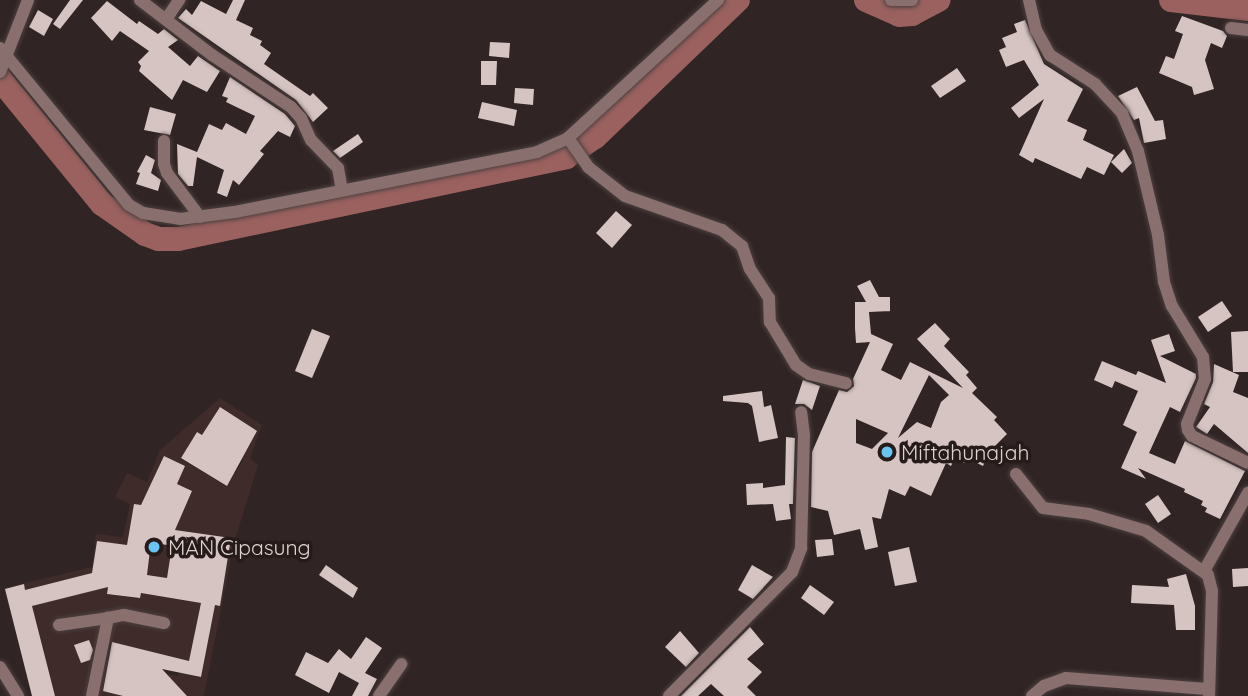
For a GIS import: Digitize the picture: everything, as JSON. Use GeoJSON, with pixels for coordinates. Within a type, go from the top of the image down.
{"type":"FeatureCollection","features":[{"type":"Feature","properties":{"kind":"street"},"geometry":{"type":"LineString","coordinates":[[28,0],[2,60],[130,205],[143,214],[159,217],[200,216],[342,190],[537,152],[570,141],[718,0]]}},
{"type":"Feature","properties":{"kind":"street"},"geometry":{"type":"LineString","coordinates":[[140,0],[212,55],[291,107],[301,118],[311,140],[338,169],[342,190]]}},
{"type":"Feature","properties":{"kind":"street"},"geometry":{"type":"LineString","coordinates":[[167,18],[179,0]]}},
{"type":"Feature","properties":{"kind":"street"},"geometry":{"type":"LineString","coordinates":[[891,0],[912,0]]}},
{"type":"Feature","properties":{"kind":"street"},"geometry":{"type":"LineString","coordinates":[[1028,0],[1036,30],[1050,55],[1095,84],[1122,113],[1138,151],[1156,223],[1164,282],[1172,306],[1203,357],[1205,379],[1188,430],[1192,436],[1248,463]]}},
{"type":"Feature","properties":{"kind":"street"},"geometry":{"type":"LineString","coordinates":[[1231,28],[1248,30]]}},
{"type":"Feature","properties":{"kind":"street"},"geometry":{"type":"LineString","coordinates":[[570,141],[581,157],[625,196],[722,230],[742,246],[750,269],[769,298],[770,322],[796,365],[809,374],[846,383]]}},
{"type":"Feature","properties":{"kind":"street"},"geometry":{"type":"LineString","coordinates":[[164,142],[164,164],[167,173],[200,216]]}},
{"type":"Feature","properties":{"kind":"street"},"geometry":{"type":"LineString","coordinates":[[669,696],[792,572],[801,548],[804,435],[802,412]]}},
{"type":"Feature","properties":{"kind":"street"},"geometry":{"type":"LineString","coordinates":[[1016,474],[1043,509],[1089,513],[1146,531],[1204,572],[1212,592],[1208,693],[1066,678],[1044,686],[1032,696]]}},
{"type":"Feature","properties":{"kind":"street"},"geometry":{"type":"LineString","coordinates":[[1204,572],[1248,493]]}},
{"type":"Feature","properties":{"kind":"street"},"geometry":{"type":"LineString","coordinates":[[59,625],[124,615],[164,623]]}},
{"type":"Feature","properties":{"kind":"street"},"geometry":{"type":"LineString","coordinates":[[92,696],[108,618]]}},
{"type":"Feature","properties":{"kind":"street"},"geometry":{"type":"LineString","coordinates":[[379,696],[401,664]]}},
{"type":"Feature","properties":{"kind":"street"},"geometry":{"type":"LineString","coordinates":[[0,667],[18,696]]}},
{"type":"Feature","properties":{"kind":"shaded area","name":"MAN Cipasung"},"geometry":{"type":"Polygon","coordinates":[[[220,398],[262,425],[250,458],[258,465],[234,543],[204,696],[187,696],[108,669],[103,691],[123,696],[55,696],[31,606],[103,588],[99,571],[25,590],[23,584],[5,589],[31,696],[4,588],[92,567],[96,534],[123,537],[130,504],[115,497],[127,473],[147,482],[160,450],[220,398]],[[220,408],[244,452],[257,432],[220,408]],[[197,432],[181,459],[227,486],[243,460],[197,432]],[[164,457],[146,495],[183,512],[192,492],[177,484],[185,466],[164,457]],[[134,504],[128,538],[168,545],[134,504]],[[175,530],[167,578],[150,575],[147,594],[220,606],[230,539],[175,530]],[[97,541],[94,562],[149,548],[97,541]],[[109,573],[107,594],[140,598],[142,576],[109,573]],[[200,608],[187,674],[200,677],[214,611],[200,608]],[[110,642],[106,660],[178,676],[181,659],[110,642]]]}},
{"type":"Feature","properties":{"kind":"building"},"geometry":{"type":"Polygon","coordinates":[[[70,0],[83,0],[60,29],[53,24],[70,0]]]}},
{"type":"Feature","properties":{"kind":"building"},"geometry":{"type":"Polygon","coordinates":[[[233,0],[245,0],[236,20],[253,28],[250,35],[262,41],[260,45],[271,53],[264,64],[310,96],[313,93],[328,108],[313,122],[296,100],[178,18],[186,9],[192,15],[201,1],[226,14],[233,0]]]}},
{"type":"Feature","properties":{"kind":"building"},"geometry":{"type":"Polygon","coordinates":[[[107,1],[137,24],[139,21],[158,34],[164,29],[178,40],[168,47],[190,66],[198,56],[220,71],[207,92],[183,80],[172,100],[139,71],[141,66],[138,62],[149,51],[120,31],[112,41],[91,18],[107,1]]]}},
{"type":"Feature","properties":{"kind":"building"},"geometry":{"type":"Polygon","coordinates":[[[38,10],[53,19],[44,36],[29,27],[38,10]]]}},
{"type":"Feature","properties":{"kind":"building"},"geometry":{"type":"Polygon","coordinates":[[[1182,16],[1223,31],[1227,36],[1222,48],[1211,43],[1205,60],[1214,89],[1194,95],[1192,87],[1159,73],[1166,56],[1174,59],[1183,34],[1175,31],[1182,16]]]}},
{"type":"Feature","properties":{"kind":"building"},"geometry":{"type":"Polygon","coordinates":[[[1025,20],[1044,64],[1083,89],[1067,121],[1087,130],[1083,140],[1114,155],[1104,175],[1087,167],[1081,179],[1035,158],[1033,163],[1019,155],[1044,99],[1019,118],[1011,108],[1039,85],[1024,60],[1006,67],[999,50],[1006,47],[1002,38],[1017,32],[1014,24],[1025,20]]]}},
{"type":"Feature","properties":{"kind":"building"},"geometry":{"type":"Polygon","coordinates":[[[490,42],[510,43],[509,58],[489,56],[490,42]]]}},
{"type":"Feature","properties":{"kind":"building"},"geometry":{"type":"Polygon","coordinates":[[[481,61],[497,61],[496,85],[481,85],[481,61]]]}},
{"type":"Feature","properties":{"kind":"building"},"geometry":{"type":"Polygon","coordinates":[[[957,68],[966,81],[940,98],[931,86],[957,68]]]}},
{"type":"Feature","properties":{"kind":"building"},"geometry":{"type":"Polygon","coordinates":[[[230,77],[285,114],[295,126],[290,137],[278,131],[260,151],[264,154],[239,185],[233,180],[227,197],[217,193],[224,170],[197,157],[193,186],[188,186],[178,174],[177,144],[197,152],[209,124],[222,130],[226,123],[246,134],[255,116],[226,102],[228,98],[222,96],[230,77]]]}},
{"type":"Feature","properties":{"kind":"building"},"geometry":{"type":"Polygon","coordinates":[[[1137,87],[1155,121],[1163,120],[1166,139],[1144,143],[1139,118],[1134,120],[1118,96],[1137,87]]]}},
{"type":"Feature","properties":{"kind":"building"},"geometry":{"type":"Polygon","coordinates":[[[515,88],[534,89],[533,105],[514,103],[515,88]]]}},
{"type":"Feature","properties":{"kind":"building"},"geometry":{"type":"Polygon","coordinates":[[[482,102],[517,110],[514,126],[478,118],[482,102]]]}},
{"type":"Feature","properties":{"kind":"building"},"geometry":{"type":"Polygon","coordinates":[[[150,107],[176,114],[170,135],[144,130],[150,107]]]}},
{"type":"Feature","properties":{"kind":"building"},"geometry":{"type":"Polygon","coordinates":[[[358,134],[363,142],[340,158],[333,151],[358,134]]]}},
{"type":"Feature","properties":{"kind":"building"},"geometry":{"type":"Polygon","coordinates":[[[1124,149],[1132,163],[1122,173],[1111,162],[1124,149]]]}},
{"type":"Feature","properties":{"kind":"building"},"geometry":{"type":"Polygon","coordinates":[[[146,155],[155,160],[151,173],[161,180],[158,191],[136,184],[140,173],[137,172],[146,155]]]}},
{"type":"Feature","properties":{"kind":"building"},"geometry":{"type":"Polygon","coordinates":[[[616,211],[632,225],[612,248],[596,233],[616,211]]]}},
{"type":"Feature","properties":{"kind":"building"},"geometry":{"type":"Polygon","coordinates":[[[870,280],[879,297],[890,297],[890,311],[869,312],[871,334],[893,344],[881,370],[901,380],[910,362],[963,388],[917,339],[935,323],[950,339],[944,346],[969,372],[966,375],[977,388],[972,393],[997,417],[994,420],[1007,434],[990,451],[983,466],[967,458],[965,463],[955,458],[951,466],[946,463],[931,496],[910,486],[905,496],[889,489],[881,519],[872,517],[878,547],[865,550],[860,529],[834,535],[828,511],[811,507],[812,452],[839,390],[847,392],[854,386],[853,379],[870,342],[856,343],[855,302],[866,302],[857,286],[870,280]],[[929,375],[898,438],[917,422],[931,428],[941,402],[949,395],[929,375]],[[856,419],[856,443],[872,449],[888,433],[856,419]]]}},
{"type":"Feature","properties":{"kind":"building"},"geometry":{"type":"Polygon","coordinates":[[[1222,301],[1232,316],[1208,332],[1198,317],[1222,301]]]}},
{"type":"Feature","properties":{"kind":"building"},"geometry":{"type":"Polygon","coordinates":[[[312,329],[330,336],[312,378],[295,371],[312,329]]]}},
{"type":"Feature","properties":{"kind":"building"},"geometry":{"type":"Polygon","coordinates":[[[1248,331],[1248,372],[1233,372],[1231,332],[1248,331]]]}},
{"type":"Feature","properties":{"kind":"building"},"geometry":{"type":"Polygon","coordinates":[[[1169,334],[1175,351],[1160,356],[1196,374],[1196,378],[1180,412],[1170,407],[1149,453],[1175,464],[1185,441],[1245,471],[1220,519],[1205,512],[1207,508],[1201,505],[1203,501],[1184,492],[1185,489],[1138,468],[1146,479],[1121,468],[1137,432],[1123,425],[1138,391],[1115,381],[1112,388],[1094,380],[1102,361],[1136,375],[1138,371],[1166,383],[1151,340],[1169,334]]]}},
{"type":"Feature","properties":{"kind":"building"},"geometry":{"type":"Polygon","coordinates":[[[1214,364],[1239,375],[1233,392],[1248,398],[1248,453],[1214,424],[1207,434],[1196,427],[1210,407],[1204,404],[1213,382],[1214,364]]]}},
{"type":"Feature","properties":{"kind":"building"},"geometry":{"type":"Polygon","coordinates":[[[803,380],[820,386],[812,410],[804,404],[795,404],[803,380]]]}},
{"type":"Feature","properties":{"kind":"building"},"geometry":{"type":"Polygon","coordinates":[[[762,391],[764,407],[771,405],[778,438],[759,442],[752,406],[748,403],[723,401],[723,396],[762,391]]]}},
{"type":"Feature","properties":{"kind":"building"},"geometry":{"type":"Polygon","coordinates":[[[220,407],[257,431],[227,486],[181,458],[197,432],[202,435],[220,407]]]}},
{"type":"Feature","properties":{"kind":"building"},"geometry":{"type":"Polygon","coordinates":[[[786,437],[795,438],[793,504],[789,504],[791,519],[776,521],[773,504],[747,505],[746,484],[763,483],[763,488],[785,485],[786,437]]]}},
{"type":"Feature","properties":{"kind":"building"},"geometry":{"type":"Polygon","coordinates":[[[164,456],[185,466],[177,484],[192,491],[175,530],[231,538],[220,606],[215,605],[201,677],[162,669],[187,696],[123,696],[103,691],[112,642],[189,661],[201,603],[141,593],[140,598],[107,594],[108,587],[32,606],[55,696],[32,696],[5,589],[24,584],[25,590],[92,573],[97,541],[127,545],[134,504],[141,505],[164,456]],[[151,542],[147,575],[167,578],[172,546],[151,542]]]}},
{"type":"Feature","properties":{"kind":"building"},"geometry":{"type":"Polygon","coordinates":[[[1158,495],[1171,514],[1158,523],[1145,504],[1158,495]]]}},
{"type":"Feature","properties":{"kind":"building"},"geometry":{"type":"Polygon","coordinates":[[[832,539],[834,555],[817,557],[815,540],[832,539]]]}},
{"type":"Feature","properties":{"kind":"building"},"geometry":{"type":"Polygon","coordinates":[[[909,547],[917,582],[895,586],[888,552],[909,547]]]}},
{"type":"Feature","properties":{"kind":"building"},"geometry":{"type":"Polygon","coordinates":[[[326,565],[358,588],[353,598],[319,575],[326,565]]]}},
{"type":"Feature","properties":{"kind":"building"},"geometry":{"type":"Polygon","coordinates":[[[752,565],[773,577],[753,599],[738,590],[752,565]]]}},
{"type":"Feature","properties":{"kind":"building"},"geometry":{"type":"Polygon","coordinates":[[[1248,568],[1248,586],[1233,587],[1232,569],[1248,568]]]}},
{"type":"Feature","properties":{"kind":"building"},"geometry":{"type":"Polygon","coordinates":[[[1186,574],[1195,606],[1195,630],[1176,630],[1174,605],[1131,603],[1132,585],[1169,587],[1167,579],[1186,574]]]}},
{"type":"Feature","properties":{"kind":"building"},"geometry":{"type":"Polygon","coordinates":[[[810,585],[834,602],[824,615],[801,598],[810,585]]]}},
{"type":"Feature","properties":{"kind":"building"},"geometry":{"type":"Polygon","coordinates":[[[750,627],[764,644],[747,659],[762,672],[747,687],[756,696],[724,696],[711,684],[698,696],[681,696],[750,627]]]}},
{"type":"Feature","properties":{"kind":"building"},"geometry":{"type":"Polygon","coordinates":[[[680,631],[699,653],[686,667],[665,647],[680,631]]]}},
{"type":"Feature","properties":{"kind":"building"},"geometry":{"type":"Polygon","coordinates":[[[366,637],[382,648],[365,673],[377,679],[368,696],[352,696],[359,683],[339,672],[329,693],[295,675],[306,652],[328,663],[339,649],[351,659],[366,637]]]}},
{"type":"Feature","properties":{"kind":"building"},"geometry":{"type":"Polygon","coordinates":[[[89,640],[93,650],[90,660],[81,663],[74,645],[89,640]]]}},
{"type":"Feature","properties":{"kind":"waterway"},"geometry":{"type":"LineString","coordinates":[[0,79],[102,204],[145,234],[159,239],[178,239],[566,157],[595,137],[738,0]]}},
{"type":"Feature","properties":{"kind":"waterway"},"geometry":{"type":"LineString","coordinates":[[866,0],[899,15],[912,14],[938,0]]}},
{"type":"Feature","properties":{"kind":"waterway"},"geometry":{"type":"LineString","coordinates":[[1171,0],[1248,9]]}},
{"type":"Feature","properties":{"kind":"place","name":"Miftahunajah"},"geometry":{"type":"Point","coordinates":[887,452]}},
{"type":"Feature","properties":{"kind":"place","name":"MAN Cipasung"},"geometry":{"type":"Point","coordinates":[154,547]}}]}
